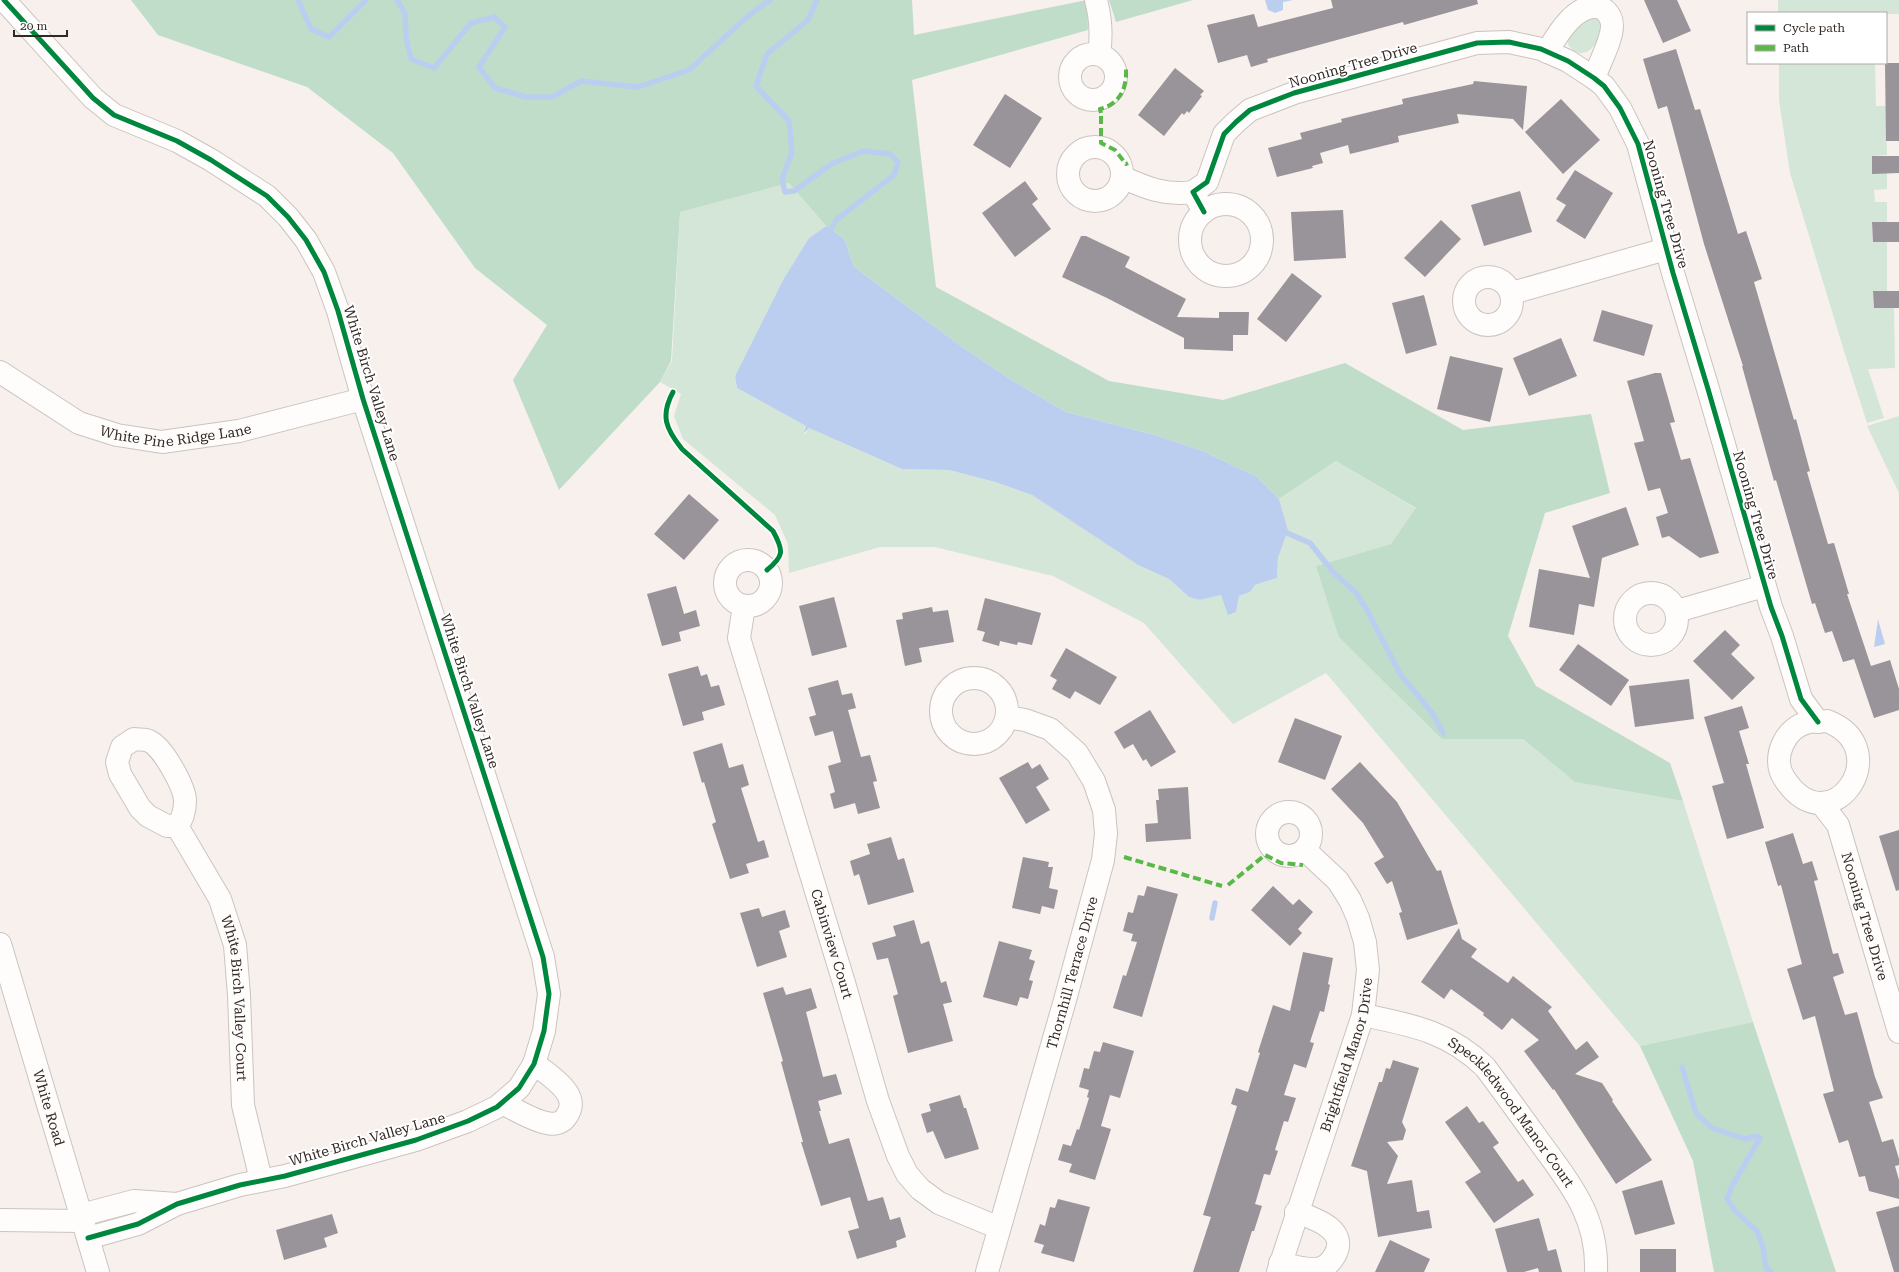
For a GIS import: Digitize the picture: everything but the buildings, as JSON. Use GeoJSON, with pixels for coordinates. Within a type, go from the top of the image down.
{"type":"FeatureCollection","features":[{"type":"Feature","properties":{"kind":"street","name":"White Birch Valley Lane"},"geometry":{"type":"LineString","coordinates":[[0,1220],[84,1224],[138,1224],[177,1204],[261,1180],[292,1174],[416,1140],[468,1121],[502,1103],[518,1088],[534,1063],[544,1031],[549,994],[543,957],[363,399],[338,311],[324,272],[306,240],[288,217],[267,196],[212,160],[177,142],[114,115],[92,98],[4,0]]}},
{"type":"Feature","properties":{"kind":"street"},"geometry":{"type":"LineString","coordinates":[[1096,0],[1100,17],[1101,31],[1099,54]]}},
{"type":"Feature","properties":{"kind":"street"},"geometry":{"type":"LineString","coordinates":[[1547,52],[1576,9],[1590,4],[1601,7],[1608,12],[1612,26],[1594,78]]}},
{"type":"Feature","properties":{"kind":"street","name":"Nooning Tree Drive"},"geometry":{"type":"LineString","coordinates":[[1193,192],[1207,182],[1224,134],[1250,110],[1294,93],[1477,43],[1509,42],[1547,52],[1568,61],[1604,86],[1620,108],[1638,144],[1666,250],[1754,546],[1764,586],[1809,724]]}},
{"type":"Feature","properties":{"kind":"street"},"geometry":{"type":"LineString","coordinates":[[1122,177],[1144,187],[1176,195],[1193,192],[1204,212]]}},
{"type":"Feature","properties":{"kind":"street"},"geometry":{"type":"LineString","coordinates":[[1512,294],[1666,250]]}},
{"type":"Feature","properties":{"kind":"street","name":"White Pine Ridge Lane"},"geometry":{"type":"LineString","coordinates":[[0,372],[80,423],[117,435],[162,442],[239,431],[363,399]]}},
{"type":"Feature","properties":{"kind":"street"},"geometry":{"type":"LineString","coordinates":[[1677,611],[1764,586]]}},
{"type":"Feature","properties":{"kind":"street","name":"Cabinview Court"},"geometry":{"type":"LineString","coordinates":[[744,606],[739,638],[846,990],[878,1101],[898,1156],[911,1179],[920,1189],[939,1203],[999,1228]]}},
{"type":"Feature","properties":{"kind":"street","name":"Thornhill Terrace Drive"},"geometry":{"type":"LineString","coordinates":[[987,1272],[1066,1000],[1103,860],[1106,834],[1104,810],[1094,781],[1077,753],[1050,729],[1024,720],[1007,717]]}},
{"type":"Feature","properties":{"kind":"street"},"geometry":{"type":"LineString","coordinates":[[1827,721],[1841,726],[1849,732],[1860,750],[1862,765],[1860,773],[1852,789],[1843,797],[1830,803],[1821,803],[1813,801],[1794,791],[1783,776],[1779,756],[1783,742],[1788,735],[1809,724],[1827,721]]}},
{"type":"Feature","properties":{"kind":"street"},"geometry":{"type":"LineString","coordinates":[[1838,825],[1843,797]]}},
{"type":"Feature","properties":{"kind":"street"},"geometry":{"type":"LineString","coordinates":[[1821,803],[1838,825]]}},
{"type":"Feature","properties":{"kind":"street","name":"Nooning Tree Drive"},"geometry":{"type":"LineString","coordinates":[[1838,825],[1899,1032]]}},
{"type":"Feature","properties":{"kind":"street","name":"White Birch Valley Court"},"geometry":{"type":"LineString","coordinates":[[178,826],[220,899],[235,945],[239,995],[243,1105],[261,1180]]}},
{"type":"Feature","properties":{"kind":"street","name":"Brightfield Manor Drive"},"geometry":{"type":"LineString","coordinates":[[1279,1268],[1296,1212],[1363,1015],[1368,970],[1365,942],[1358,918],[1350,900],[1338,881],[1305,850]]}},
{"type":"Feature","properties":{"kind":"street","name":"White Road"},"geometry":{"type":"LineString","coordinates":[[0,944],[98,1272]]}},
{"type":"Feature","properties":{"kind":"street","name":"Speckledwood Manor Court"},"geometry":{"type":"LineString","coordinates":[[1363,1015],[1425,1029],[1470,1052],[1485,1067],[1577,1193],[1589,1223],[1596,1258],[1596,1272]]}},
{"type":"Feature","properties":{"kind":"street"},"geometry":{"type":"LineString","coordinates":[[502,1103],[545,1123],[559,1122],[565,1118],[570,1109],[570,1095],[566,1089],[534,1063]]}},
{"type":"Feature","properties":{"kind":"street"},"geometry":{"type":"LineString","coordinates":[[1279,1268],[1310,1269],[1326,1266],[1333,1260],[1337,1252],[1336,1235],[1331,1228],[1324,1223],[1296,1212]]}},
{"type":"Feature","properties":{"kind":"green space"},"geometry":{"type":"Polygon","coordinates":[[[131,0],[912,0],[914,35],[1087,0],[1088,30],[912,80],[936,287],[1109,381],[1223,400],[1345,363],[1463,430],[1591,414],[1610,493],[1545,513],[1508,636],[1536,686],[1670,763],[1683,801],[1575,782],[1523,739],[1442,739],[1339,637],[1316,566],[1391,544],[1416,508],[1336,461],[1279,499],[1257,477],[1203,451],[1155,435],[1066,412],[1013,381],[961,346],[854,267],[844,238],[826,226],[789,183],[680,212],[671,361],[660,382],[559,490],[513,380],[547,325],[475,268],[393,153],[307,87],[158,35],[131,0]]]}},
{"type":"Feature","properties":{"kind":"green space"},"geometry":{"type":"Polygon","coordinates":[[[1109,0],[1193,0],[1116,22],[1109,0]]]}},
{"type":"Feature","properties":{"kind":"green space"},"geometry":{"type":"Polygon","coordinates":[[[1778,0],[1899,0],[1899,14],[1887,14],[1887,12],[1778,12],[1778,0]]]}},
{"type":"Feature","properties":{"kind":"green space"},"geometry":{"type":"Polygon","coordinates":[[[1595,16],[1601,24],[1599,38],[1591,49],[1579,53],[1568,44],[1569,36],[1580,17],[1595,16]]]}},
{"type":"Feature","properties":{"kind":"green space"},"geometry":{"type":"Polygon","coordinates":[[[1779,64],[1875,64],[1876,106],[1886,106],[1887,155],[1872,156],[1872,172],[1887,173],[1887,189],[1874,190],[1875,202],[1887,202],[1887,222],[1872,223],[1873,242],[1887,242],[1887,291],[1873,291],[1874,308],[1894,308],[1895,368],[1868,369],[1884,418],[1867,423],[1790,173],[1779,100],[1779,64]]]}},
{"type":"Feature","properties":{"kind":"green space"},"geometry":{"type":"Polygon","coordinates":[[[789,183],[826,226],[809,238],[783,280],[735,376],[737,388],[806,426],[803,433],[805,434],[809,428],[902,469],[949,470],[995,482],[1032,495],[1138,565],[1169,579],[1189,597],[1200,600],[1221,595],[1236,612],[1239,596],[1250,592],[1255,585],[1277,578],[1278,558],[1288,530],[1279,499],[1336,461],[1417,509],[1391,544],[1316,566],[1442,739],[1523,739],[1575,782],[1683,801],[1753,1022],[1640,1046],[1326,673],[1233,724],[1144,623],[1053,576],[935,547],[880,547],[789,573],[788,544],[775,515],[683,439],[674,416],[681,394],[660,382],[672,361],[680,212],[789,183]]]}},
{"type":"Feature","properties":{"kind":"green space"},"geometry":{"type":"Polygon","coordinates":[[[1899,416],[1899,493],[1867,426],[1899,416]]]}},
{"type":"Feature","properties":{"kind":"green space"},"geometry":{"type":"Polygon","coordinates":[[[1753,1022],[1836,1272],[1714,1272],[1693,1161],[1640,1046],[1753,1022]]]}},
{"type":"Feature","properties":{"kind":"water"},"geometry":{"type":"Polygon","coordinates":[[[1265,0],[1293,0],[1283,2],[1283,10],[1275,13],[1268,10],[1265,0]]]}},
{"type":"Feature","properties":{"kind":"water"},"geometry":{"type":"Polygon","coordinates":[[[826,226],[844,238],[854,267],[961,346],[1013,381],[1066,412],[1155,435],[1203,451],[1257,477],[1279,499],[1288,530],[1278,558],[1277,578],[1255,585],[1250,592],[1239,596],[1236,612],[1228,615],[1221,595],[1200,600],[1189,597],[1169,579],[1138,565],[1032,495],[995,482],[949,470],[902,469],[809,428],[803,434],[806,426],[737,388],[735,376],[783,280],[809,238],[826,226]]]}},
{"type":"Feature","properties":{"kind":"water"},"geometry":{"type":"Polygon","coordinates":[[[1878,619],[1885,644],[1874,647],[1878,619]]]}},
{"type":"Feature","properties":{"kind":"waterway"},"geometry":{"type":"LineString","coordinates":[[298,0],[311,29],[329,37],[366,0]]}},
{"type":"Feature","properties":{"kind":"waterway"},"geometry":{"type":"LineString","coordinates":[[397,0],[405,13],[406,37],[411,59],[434,68],[471,23],[494,17],[505,27],[479,67],[495,88],[526,97],[552,97],[581,81],[638,87],[689,70],[748,16],[770,0]]}},
{"type":"Feature","properties":{"kind":"waterway"},"geometry":{"type":"LineString","coordinates":[[817,0],[808,20],[767,54],[756,86],[789,121],[792,152],[782,179],[785,192],[794,191],[833,163],[864,151],[890,154],[898,162],[894,175],[836,220],[831,229]]}},
{"type":"Feature","properties":{"kind":"waterway"},"geometry":{"type":"LineString","coordinates":[[1287,533],[1310,543],[1333,572],[1356,593],[1367,610],[1400,674],[1433,714],[1443,733]]}},
{"type":"Feature","properties":{"kind":"waterway"},"geometry":{"type":"LineString","coordinates":[[1212,918],[1215,903]]}},
{"type":"Feature","properties":{"kind":"waterway"},"geometry":{"type":"LineString","coordinates":[[1682,1067],[1696,1113],[1712,1128],[1745,1139],[1757,1136],[1760,1138],[1732,1186],[1727,1199],[1735,1211],[1757,1231],[1763,1247],[1766,1268],[1771,1272]]}},
{"type":"Feature","properties":{"kind":"marked path"},"geometry":{"type":"LineString","coordinates":[[1101,113],[1100,109],[1113,103],[1121,94],[1125,83],[1126,69]]}},
{"type":"Feature","properties":{"kind":"marked path"},"geometry":{"type":"LineString","coordinates":[[1101,116],[1101,143],[1115,150],[1126,164],[1128,163]]}},
{"type":"Feature","properties":{"kind":"marked path"},"geometry":{"type":"LineString","coordinates":[[1228,885],[1265,855],[1281,863],[1303,865]]}},
{"type":"Feature","properties":{"kind":"marked path"},"geometry":{"type":"LineString","coordinates":[[1124,857],[1222,886]]}},
{"type":"Feature","properties":{"kind":"cycle path"},"geometry":{"type":"LineString","coordinates":[[4,0],[93,98],[114,115],[177,141],[211,160],[267,196],[288,217],[306,240],[324,272],[338,311],[363,399],[543,957],[549,994],[544,1031],[534,1064],[519,1088],[497,1107],[468,1121],[416,1140],[285,1176],[240,1185],[177,1204],[138,1224],[88,1238]]}},
{"type":"Feature","properties":{"kind":"cycle path"},"geometry":{"type":"LineString","coordinates":[[1204,212],[1193,192],[1207,182],[1224,134],[1250,110],[1294,93],[1477,43],[1509,42],[1541,49],[1568,61],[1604,86],[1620,108],[1638,144],[1673,273],[1771,607],[1782,636],[1801,699],[1818,722]]}},
{"type":"Feature","properties":{"kind":"cycle path"},"geometry":{"type":"LineString","coordinates":[[673,392],[669,401],[666,415],[669,429],[676,442],[773,531],[779,544],[780,553],[777,561],[767,570]]}}]}
